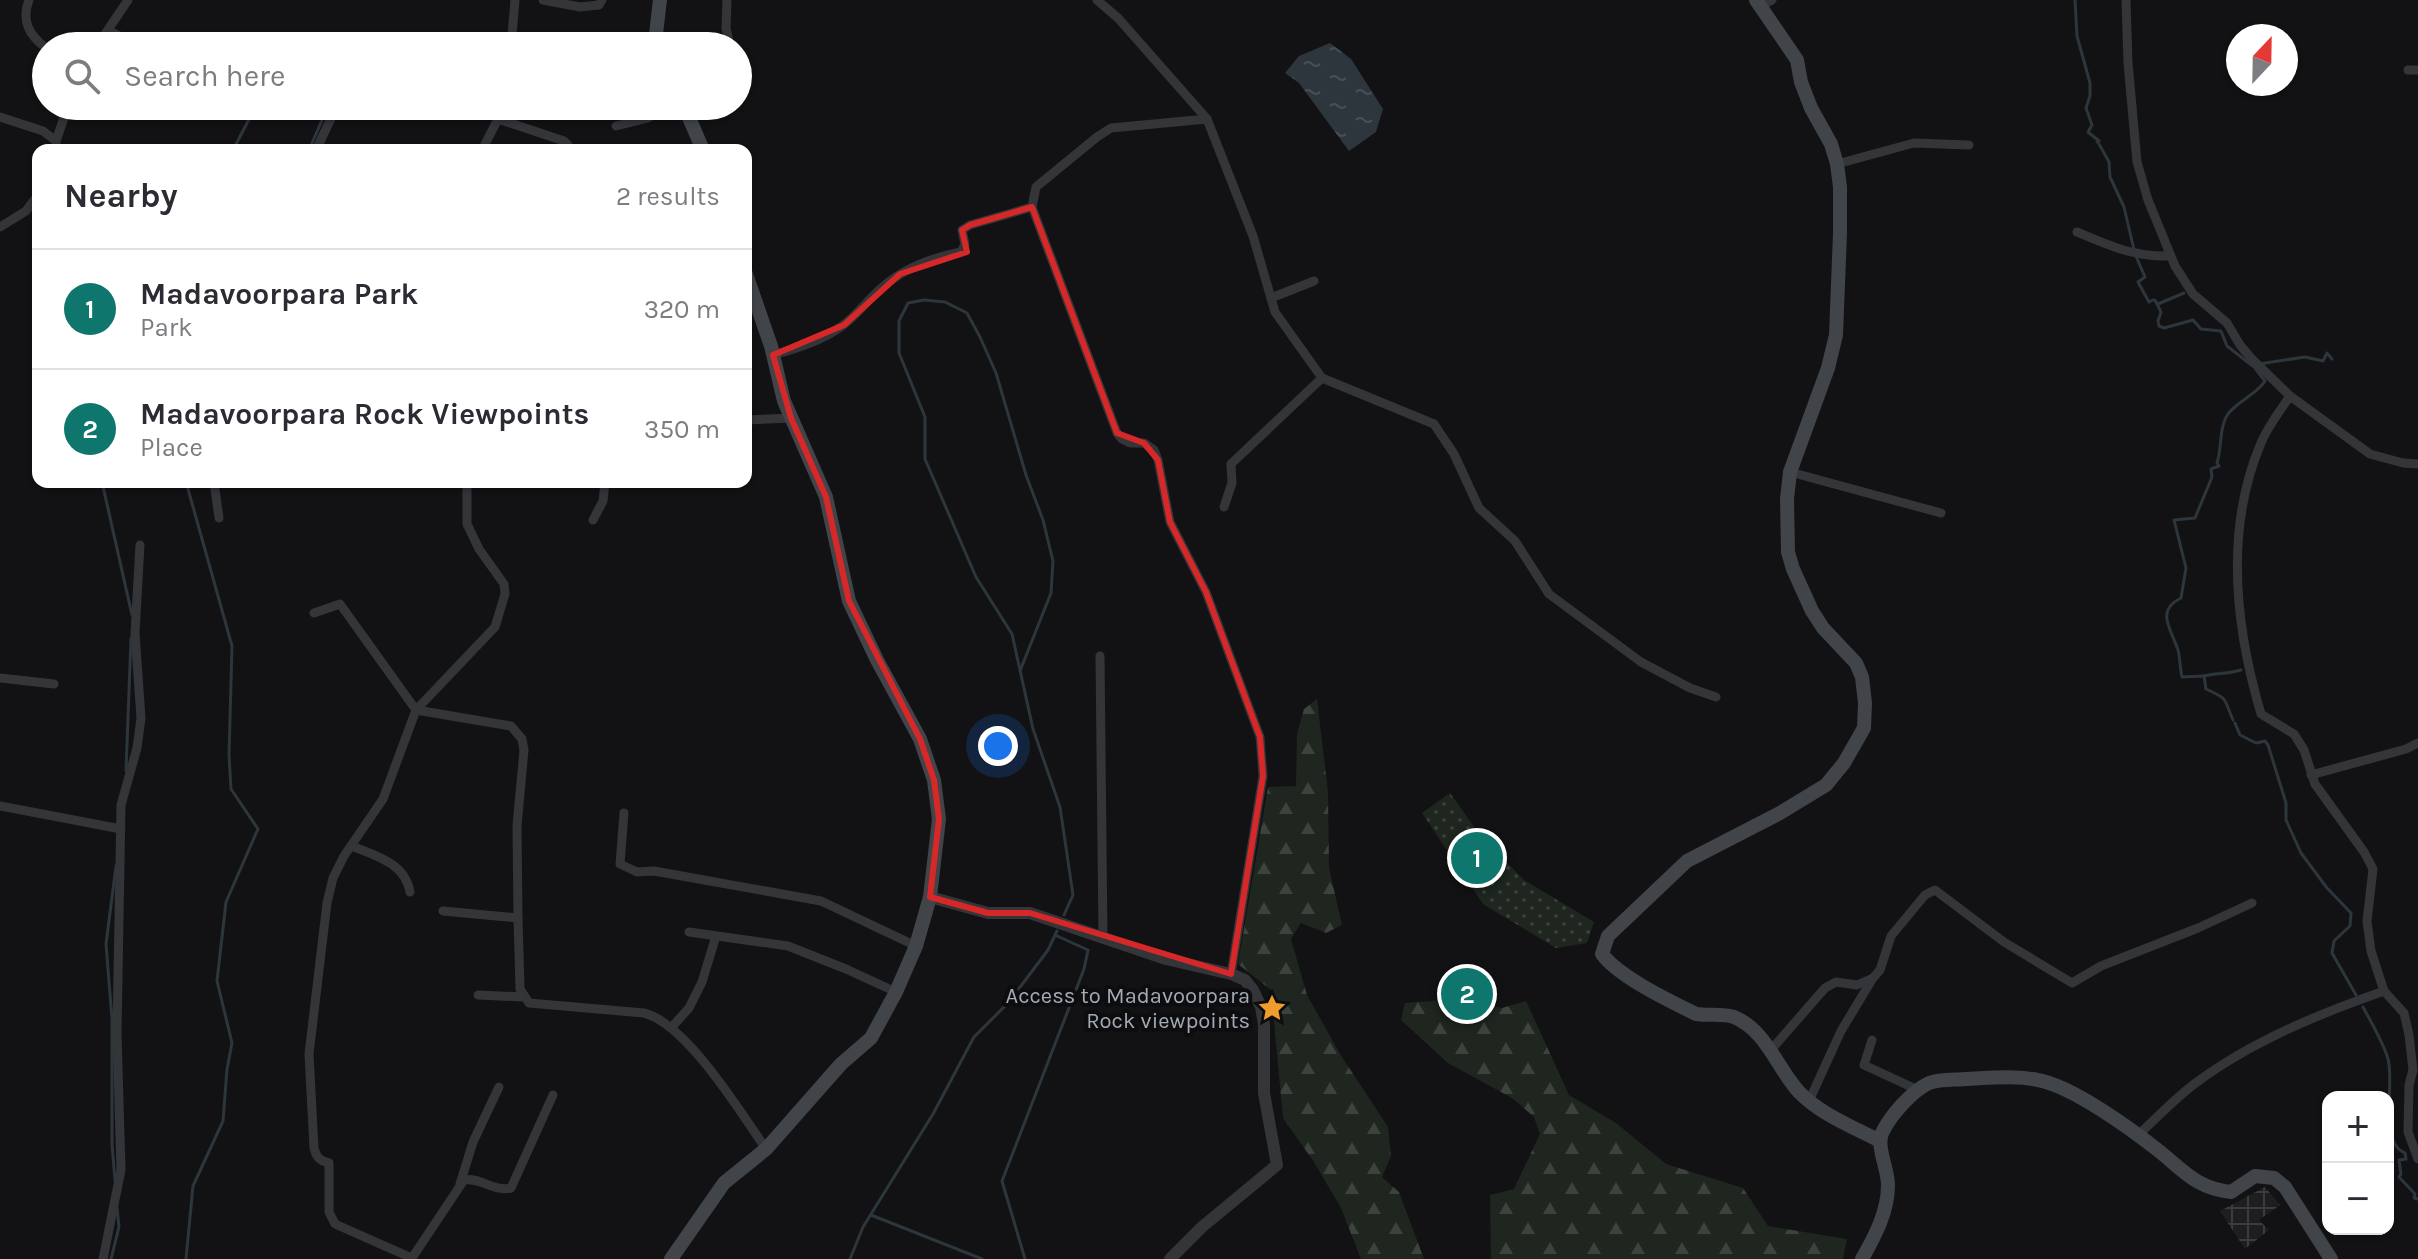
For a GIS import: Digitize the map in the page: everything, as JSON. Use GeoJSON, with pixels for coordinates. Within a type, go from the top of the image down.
{"type":"FeatureCollection","features":[{"type":"Feature","properties":{"kind":"main road"},"geometry":{"type":"LineString","coordinates":[[656,32],[660,0]]}},
{"type":"Feature","properties":{"kind":"main road"},"geometry":{"type":"LineString","coordinates":[[1763,2],[1797,60],[1811,108],[1831,144],[1840,187],[1836,335],[1828,368],[1790,472],[1788,552],[1812,611],[1823,628],[1856,663],[1862,677],[1864,728],[1844,763],[1826,785],[1780,813],[1687,861],[1608,936],[1602,954],[1624,973],[1696,1014],[1723,1014],[1736,1018],[1753,1031],[1809,1101],[1880,1141]]}},
{"type":"Feature","properties":{"kind":"main road"},"geometry":{"type":"LineString","coordinates":[[690,120],[700,144]]}},
{"type":"Feature","properties":{"kind":"main road"},"geometry":{"type":"LineString","coordinates":[[671,1259],[724,1183],[766,1149],[841,1064],[871,1038],[916,946],[930,897],[939,819],[934,780],[920,739],[849,601],[826,497],[784,401],[773,355],[752,308]]}},
{"type":"Feature","properties":{"kind":"main road"},"geometry":{"type":"LineString","coordinates":[[1862,1259],[1886,1204],[1888,1183],[1880,1141],[1890,1121],[1918,1090],[1937,1081],[2012,1077],[2041,1080],[2074,1093],[2158,1150],[2190,1178],[2215,1190],[2231,1192],[2255,1176],[2274,1178],[2285,1187],[2331,1259]]}},
{"type":"Feature","properties":{"kind":"street"},"geometry":{"type":"LineString","coordinates":[[29,0],[25,21],[32,36]]}},
{"type":"Feature","properties":{"kind":"street"},"geometry":{"type":"LineString","coordinates":[[112,32],[108,30],[128,0]]}},
{"type":"Feature","properties":{"kind":"street"},"geometry":{"type":"LineString","coordinates":[[512,32],[515,0]]}},
{"type":"Feature","properties":{"kind":"street"},"geometry":{"type":"LineString","coordinates":[[543,0],[580,7],[599,5],[602,0]]}},
{"type":"Feature","properties":{"kind":"street"},"geometry":{"type":"LineString","coordinates":[[727,0],[727,32]]}},
{"type":"Feature","properties":{"kind":"street"},"geometry":{"type":"LineString","coordinates":[[1097,0],[1118,18],[1207,119],[1253,236],[1275,312],[1322,378],[1434,424],[1454,454],[1479,508],[1515,541],[1549,594],[1641,662],[1690,688],[1716,697]]}},
{"type":"Feature","properties":{"kind":"street"},"geometry":{"type":"LineString","coordinates":[[2126,0],[2137,162],[2170,256],[2193,294],[2227,323],[2245,352],[2290,396],[2370,454],[2418,464]]}},
{"type":"Feature","properties":{"kind":"street"},"geometry":{"type":"LineString","coordinates":[[0,117],[43,131],[55,144]]}},
{"type":"Feature","properties":{"kind":"street"},"geometry":{"type":"LineString","coordinates":[[1207,119],[1111,128],[1036,187],[1032,207],[1117,433],[1130,443],[1144,443],[1154,450],[1170,522],[1206,592],[1260,737],[1263,776],[1231,974]]}},
{"type":"Feature","properties":{"kind":"street"},"geometry":{"type":"LineString","coordinates":[[56,144],[64,120]]}},
{"type":"Feature","properties":{"kind":"street"},"geometry":{"type":"LineString","coordinates":[[319,144],[330,120]]}},
{"type":"Feature","properties":{"kind":"street"},"geometry":{"type":"LineString","coordinates":[[485,144],[497,120]]}},
{"type":"Feature","properties":{"kind":"street"},"geometry":{"type":"LineString","coordinates":[[501,120],[567,144]]}},
{"type":"Feature","properties":{"kind":"street"},"geometry":{"type":"LineString","coordinates":[[616,126],[640,120]]}},
{"type":"Feature","properties":{"kind":"street"},"geometry":{"type":"LineString","coordinates":[[1837,164],[1914,143],[1969,145]]}},
{"type":"Feature","properties":{"kind":"street"},"geometry":{"type":"LineString","coordinates":[[0,227],[26,211],[32,203]]}},
{"type":"Feature","properties":{"kind":"street"},"geometry":{"type":"LineString","coordinates":[[773,355],[811,344],[844,325],[879,289],[909,269],[944,255],[961,252],[965,244],[962,230],[970,225],[1032,207]]}},
{"type":"Feature","properties":{"kind":"street"},"geometry":{"type":"LineString","coordinates":[[2077,232],[2127,253],[2148,257],[2170,256]]}},
{"type":"Feature","properties":{"kind":"street"},"geometry":{"type":"LineString","coordinates":[[1271,298],[1314,281]]}},
{"type":"Feature","properties":{"kind":"street"},"geometry":{"type":"LineString","coordinates":[[1224,507],[1232,483],[1231,464],[1322,378]]}},
{"type":"Feature","properties":{"kind":"street"},"geometry":{"type":"LineString","coordinates":[[2290,396],[2262,440],[2248,480],[2236,557],[2238,611],[2251,682],[2261,714],[2294,734],[2304,750],[2311,775],[2373,869],[2367,921],[2371,951],[2384,991],[2404,1013],[2409,1035],[2413,1070],[2409,1085],[2408,1132],[2418,1159]]}},
{"type":"Feature","properties":{"kind":"street"},"geometry":{"type":"LineString","coordinates":[[752,420],[791,418]]}},
{"type":"Feature","properties":{"kind":"street"},"geometry":{"type":"LineString","coordinates":[[1790,472],[1941,513]]}},
{"type":"Feature","properties":{"kind":"street"},"geometry":{"type":"LineString","coordinates":[[215,488],[219,518]]}},
{"type":"Feature","properties":{"kind":"street"},"geometry":{"type":"LineString","coordinates":[[467,488],[467,524],[479,549],[504,584],[505,594],[495,627],[416,710],[383,799],[344,856],[333,878],[327,903],[309,1054],[315,1155],[329,1163],[329,1212],[335,1224],[412,1258],[464,1180],[471,1178],[496,1189],[511,1188],[553,1095]]}},
{"type":"Feature","properties":{"kind":"street"},"geometry":{"type":"LineString","coordinates":[[593,520],[603,501],[604,488]]}},
{"type":"Feature","properties":{"kind":"street"},"geometry":{"type":"LineString","coordinates":[[103,1259],[121,1170],[117,1033],[121,805],[137,748],[141,718],[135,633],[140,545]]}},
{"type":"Feature","properties":{"kind":"street"},"geometry":{"type":"LineString","coordinates":[[314,613],[340,604],[416,710],[511,726],[522,739],[524,750],[517,826],[520,989],[523,997],[529,1003],[539,1005],[653,1015],[671,1028],[718,1081],[766,1149]]}},
{"type":"Feature","properties":{"kind":"street"},"geometry":{"type":"LineString","coordinates":[[1100,656],[1103,939]]}},
{"type":"Feature","properties":{"kind":"street"},"geometry":{"type":"LineString","coordinates":[[0,678],[54,684]]}},
{"type":"Feature","properties":{"kind":"street"},"geometry":{"type":"LineString","coordinates":[[2311,775],[2418,743]]}},
{"type":"Feature","properties":{"kind":"street"},"geometry":{"type":"LineString","coordinates":[[0,806],[121,829]]}},
{"type":"Feature","properties":{"kind":"street"},"geometry":{"type":"LineString","coordinates":[[624,813],[620,864],[637,872],[654,871],[821,901],[916,946]]}},
{"type":"Feature","properties":{"kind":"street"},"geometry":{"type":"LineString","coordinates":[[352,846],[393,863],[408,882],[410,892]]}},
{"type":"Feature","properties":{"kind":"street"},"geometry":{"type":"LineString","coordinates":[[1809,1101],[1841,1031],[1880,970],[1891,936],[1925,895],[1935,890],[2004,942],[2072,983],[2101,966],[2252,903]]}},
{"type":"Feature","properties":{"kind":"street"},"geometry":{"type":"LineString","coordinates":[[930,897],[988,913],[1030,913],[1166,959],[1231,974],[1245,980],[1253,990],[1264,1024],[1264,1093],[1277,1165],[1202,1227],[1170,1259]]}},
{"type":"Feature","properties":{"kind":"street"},"geometry":{"type":"LineString","coordinates":[[443,911],[518,918]]}},
{"type":"Feature","properties":{"kind":"street"},"geometry":{"type":"LineString","coordinates":[[689,932],[788,946],[896,992]]}},
{"type":"Feature","properties":{"kind":"street"},"geometry":{"type":"LineString","coordinates":[[671,1028],[689,1008],[702,982],[716,936]]}},
{"type":"Feature","properties":{"kind":"street"},"geometry":{"type":"LineString","coordinates":[[1770,1051],[1825,988],[1836,982],[1857,985],[1873,978]]}},
{"type":"Feature","properties":{"kind":"street"},"geometry":{"type":"LineString","coordinates":[[2137,1136],[2193,1085],[2220,1066],[2319,1014],[2384,991]]}},
{"type":"Feature","properties":{"kind":"street"},"geometry":{"type":"LineString","coordinates":[[478,995],[523,997]]}},
{"type":"Feature","properties":{"kind":"street"},"geometry":{"type":"LineString","coordinates":[[1872,1040],[1864,1065],[1918,1090]]}},
{"type":"Feature","properties":{"kind":"street"},"geometry":{"type":"LineString","coordinates":[[460,1184],[473,1142],[499,1087]]}},
{"type":"Feature","properties":{"kind":"highlighted area"},"geometry":{"type":"Polygon","coordinates":[[[1032,207],[1117,433],[1144,443],[1158,460],[1170,522],[1206,592],[1260,737],[1263,776],[1231,974],[1030,913],[988,913],[930,897],[939,819],[934,780],[920,739],[849,601],[826,497],[791,418],[773,355],[844,325],[900,274],[967,252],[962,230],[970,225],[1032,207]]]}},
{"type":"Feature","properties":{"kind":"shaded area"},"geometry":{"type":"Polygon","coordinates":[[[2265,1187],[2280,1205],[2259,1220],[2269,1230],[2245,1249],[2220,1211],[2265,1187]]]}},
{"type":"Feature","properties":{"kind":"green space"},"geometry":{"type":"Polygon","coordinates":[[[1317,699],[1328,792],[1329,868],[1342,925],[1326,933],[1301,923],[1291,939],[1307,995],[1340,1054],[1388,1127],[1391,1156],[1382,1177],[1399,1192],[1424,1259],[1361,1259],[1341,1208],[1283,1118],[1271,990],[1238,964],[1268,787],[1296,786],[1297,734],[1304,709],[1317,699]]]}},
{"type":"Feature","properties":{"kind":"green space"},"geometry":{"type":"Polygon","coordinates":[[[1450,793],[1480,835],[1524,880],[1594,922],[1587,943],[1556,948],[1483,904],[1422,813],[1450,793]]]}},
{"type":"Feature","properties":{"kind":"green space"},"geometry":{"type":"Polygon","coordinates":[[[1459,999],[1502,1008],[1526,1001],[1569,1095],[1616,1123],[1666,1164],[1743,1188],[1768,1226],[1847,1239],[1843,1259],[1491,1259],[1490,1195],[1514,1189],[1540,1134],[1534,1117],[1512,1098],[1448,1063],[1401,1020],[1405,1003],[1459,999]]]}},
{"type":"Feature","properties":{"kind":"water"},"geometry":{"type":"Polygon","coordinates":[[[1330,43],[1351,59],[1383,109],[1376,132],[1349,151],[1299,83],[1285,73],[1299,56],[1330,43]]]}},
{"type":"Feature","properties":{"kind":"waterway"},"geometry":{"type":"LineString","coordinates":[[2075,0],[2077,36],[2090,83],[2086,108],[2092,125],[2088,132],[2097,142]]}},
{"type":"Feature","properties":{"kind":"waterway"},"geometry":{"type":"LineString","coordinates":[[236,144],[249,120]]}},
{"type":"Feature","properties":{"kind":"waterway"},"geometry":{"type":"LineString","coordinates":[[312,144],[322,120]]}},
{"type":"Feature","properties":{"kind":"waterway"},"geometry":{"type":"LineString","coordinates":[[2099,144],[2109,162],[2110,177],[2124,207],[2135,254],[2145,277],[2138,282],[2149,302],[2153,300]]}},
{"type":"Feature","properties":{"kind":"waterway"},"geometry":{"type":"LineString","coordinates":[[2158,304],[2184,293]]}},
{"type":"Feature","properties":{"kind":"waterway"},"geometry":{"type":"LineString","coordinates":[[1020,671],[1051,593],[1053,561],[1043,520],[1026,475],[996,373],[967,313],[945,302],[924,300],[908,303],[899,321],[899,353],[925,417],[925,459],[976,577],[1012,634],[1033,729],[1060,807],[1073,895],[1064,915]]}},
{"type":"Feature","properties":{"kind":"waterway"},"geometry":{"type":"LineString","coordinates":[[2155,300],[2161,312],[2159,326],[2164,328],[2193,320],[2201,329],[2221,331],[2227,346],[2254,367],[2265,381],[2232,409],[2225,419],[2219,466],[2211,469],[2212,477],[2195,518],[2174,520],[2186,568],[2181,598],[2169,609],[2167,621],[2178,650],[2182,677],[2204,676],[2206,689],[2225,700],[2233,720]]}},
{"type":"Feature","properties":{"kind":"waterway"},"geometry":{"type":"LineString","coordinates":[[2259,364],[2305,357],[2323,361],[2327,353],[2332,359]]}},
{"type":"Feature","properties":{"kind":"waterway"},"geometry":{"type":"LineString","coordinates":[[103,488],[132,615]]}},
{"type":"Feature","properties":{"kind":"waterway"},"geometry":{"type":"LineString","coordinates":[[186,1259],[193,1186],[223,1121],[232,1043],[217,981],[226,902],[258,829],[231,789],[232,646],[188,488]]}},
{"type":"Feature","properties":{"kind":"waterway"},"geometry":{"type":"LineString","coordinates":[[126,771],[131,638]]}},
{"type":"Feature","properties":{"kind":"waterway"},"geometry":{"type":"LineString","coordinates":[[2204,676],[2241,670]]}},
{"type":"Feature","properties":{"kind":"waterway"},"geometry":{"type":"LineString","coordinates":[[2235,723],[2240,735],[2256,743],[2265,741],[2268,745],[2286,803],[2286,820],[2301,853],[2327,888],[2351,913],[2350,926],[2334,941],[2332,953],[2356,995]]}},
{"type":"Feature","properties":{"kind":"waterway"},"geometry":{"type":"LineString","coordinates":[[115,1181],[112,1019],[106,944],[116,866]]}},
{"type":"Feature","properties":{"kind":"waterway"},"geometry":{"type":"LineString","coordinates":[[850,1259],[863,1227],[933,1114],[974,1037],[1008,1003],[1048,950],[1057,931]]}},
{"type":"Feature","properties":{"kind":"waterway"},"geometry":{"type":"LineString","coordinates":[[1025,1259],[1002,1181],[1084,969],[1088,950],[1055,935]]}},
{"type":"Feature","properties":{"kind":"waterway"},"geometry":{"type":"LineString","coordinates":[[2363,1007],[2388,1059],[2392,1137],[2406,1159],[2399,1160],[2399,1177],[2418,1199]]}},
{"type":"Feature","properties":{"kind":"waterway"},"geometry":{"type":"LineString","coordinates":[[111,1259],[119,1227],[117,1208]]}},
{"type":"Feature","properties":{"kind":"waterway"},"geometry":{"type":"LineString","coordinates":[[871,1215],[982,1259]]}},
{"type":"Feature","properties":{"kind":"place","name":"Madavoorpara Park"},"geometry":{"type":"Point","coordinates":[1477,858]}},
{"type":"Feature","properties":{"kind":"place","name":"Madavoorpara Rock Viewpoints"},"geometry":{"type":"Point","coordinates":[1467,994]}},
{"type":"Feature","properties":{"kind":"place","name":"Access to Madavoorpara Rock viewpoints"},"geometry":{"type":"Point","coordinates":[1272,1008]}}]}
